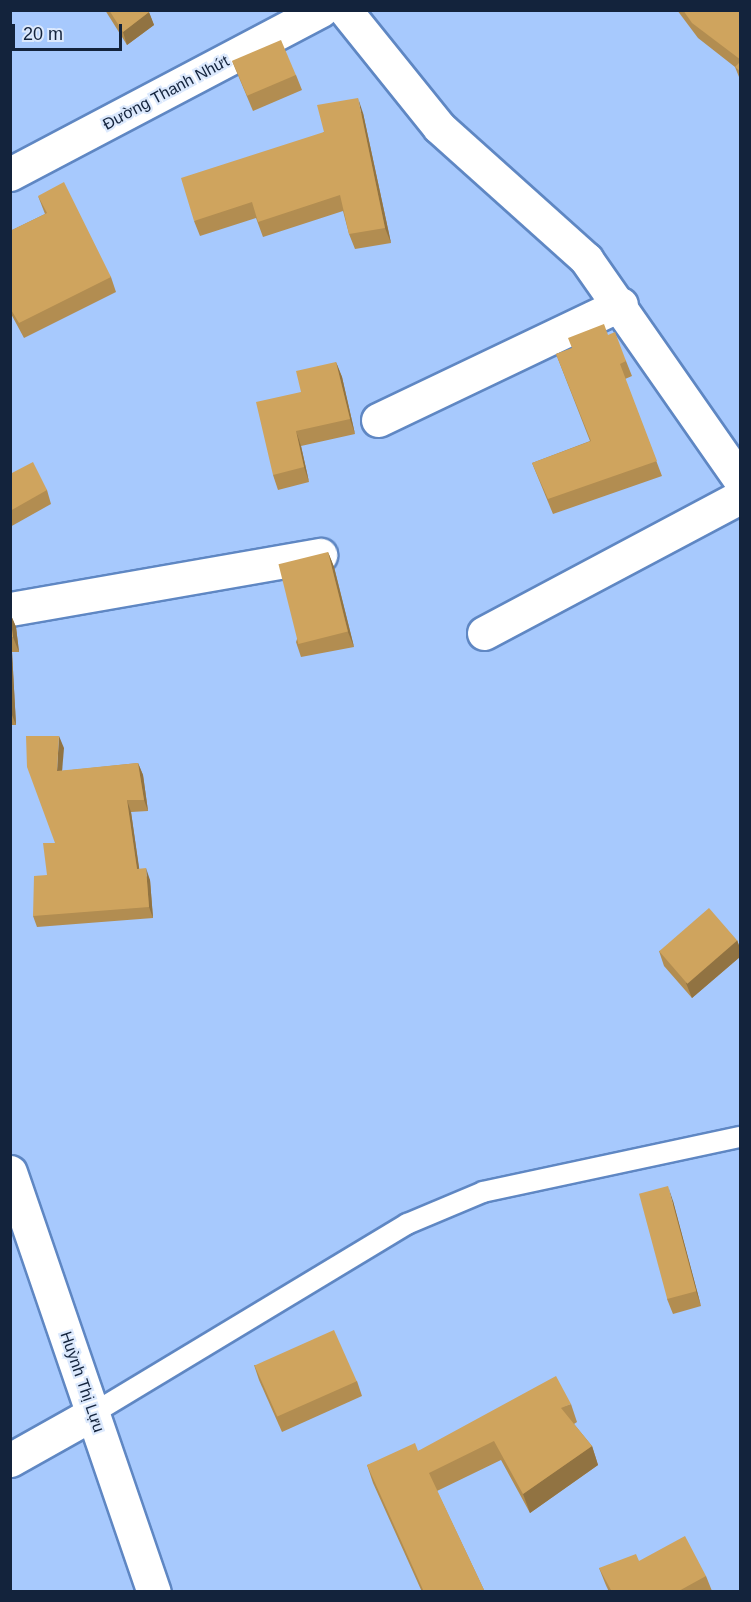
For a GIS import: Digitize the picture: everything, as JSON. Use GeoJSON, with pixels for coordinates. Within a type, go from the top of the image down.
{"type":"FeatureCollection","features":[{"type":"Feature","properties":{"kind":"street","name":"Đường Thanh Nhứt"},"geometry":{"type":"LineString","coordinates":[[10,174],[321,10]]}},
{"type":"Feature","properties":{"kind":"street"},"geometry":{"type":"LineString","coordinates":[[345,10],[439,128],[586,259],[621,304],[658,367],[741,480]]}},
{"type":"Feature","properties":{"kind":"street"},"geometry":{"type":"LineString","coordinates":[[378,420],[621,304]]}},
{"type":"Feature","properties":{"kind":"street"},"geometry":{"type":"LineString","coordinates":[[484,633],[741,497]]}},
{"type":"Feature","properties":{"kind":"street"},"geometry":{"type":"LineString","coordinates":[[10,609],[320,555]]}},
{"type":"Feature","properties":{"kind":"street","name":"Huỳnh Thị Lựu"},"geometry":{"type":"LineString","coordinates":[[10,1172],[154,1592]]}},
{"type":"Feature","properties":{"kind":"street"},"geometry":{"type":"LineString","coordinates":[[10,1460],[92,1414]]}},
{"type":"Feature","properties":{"kind":"lane"},"geometry":{"type":"LineString","coordinates":[[92,1414],[407,1224],[483,1192],[741,1137]]}},
{"type":"Feature","properties":{"kind":"building"},"geometry":{"type":"Polygon","coordinates":[[[109,10],[148,10],[149,12],[123,32],[109,10]]]}},
{"type":"Feature","properties":{"kind":"building"},"geometry":{"type":"Polygon","coordinates":[[[683,10],[741,10],[741,60],[692,23],[683,10]]]}},
{"type":"Feature","properties":{"kind":"building"},"geometry":{"type":"Polygon","coordinates":[[[281,40],[296,75],[247,96],[232,61],[281,40]]]}},
{"type":"Feature","properties":{"kind":"building"},"geometry":{"type":"Polygon","coordinates":[[[741,61],[741,72],[735,67],[741,61]]]}},
{"type":"Feature","properties":{"kind":"building"},"geometry":{"type":"Polygon","coordinates":[[[358,98],[385,228],[349,234],[340,195],[258,222],[252,202],[194,221],[181,178],[324,132],[317,105],[358,98]]]}},
{"type":"Feature","properties":{"kind":"building"},"geometry":{"type":"Polygon","coordinates":[[[64,182],[111,277],[19,323],[10,308],[10,231],[47,213],[38,196],[64,182]]]}},
{"type":"Feature","properties":{"kind":"building"},"geometry":{"type":"Polygon","coordinates":[[[604,324],[608,335],[615,332],[626,361],[620,364],[657,461],[548,499],[532,463],[591,441],[556,354],[572,348],[568,338],[604,324]]]}},
{"type":"Feature","properties":{"kind":"building"},"geometry":{"type":"Polygon","coordinates":[[[336,362],[350,419],[296,431],[304,467],[273,475],[256,402],[301,392],[296,371],[336,362]]]}},
{"type":"Feature","properties":{"kind":"building"},"geometry":{"type":"Polygon","coordinates":[[[33,462],[47,490],[10,511],[10,474],[33,462]]]}},
{"type":"Feature","properties":{"kind":"building"},"geometry":{"type":"Polygon","coordinates":[[[328,552],[348,632],[298,644],[279,564],[328,552]]]}},
{"type":"Feature","properties":{"kind":"building"},"geometry":{"type":"Polygon","coordinates":[[[10,615],[13,637],[10,637],[10,615]]]}},
{"type":"Feature","properties":{"kind":"building"},"geometry":{"type":"Polygon","coordinates":[[[26,736],[59,736],[57,771],[138,763],[144,800],[127,800],[137,869],[146,868],[149,907],[33,916],[34,876],[47,875],[43,843],[55,843],[27,767],[26,736]]]}},
{"type":"Feature","properties":{"kind":"building"},"geometry":{"type":"Polygon","coordinates":[[[709,908],[737,940],[687,984],[659,951],[709,908]]]}},
{"type":"Feature","properties":{"kind":"building"},"geometry":{"type":"Polygon","coordinates":[[[668,1186],[696,1291],[667,1299],[639,1194],[668,1186]]]}},
{"type":"Feature","properties":{"kind":"building"},"geometry":{"type":"Polygon","coordinates":[[[334,1330],[357,1381],[277,1417],[255,1365],[334,1330]]]}},
{"type":"Feature","properties":{"kind":"building"},"geometry":{"type":"Polygon","coordinates":[[[556,1376],[571,1404],[561,1408],[592,1446],[523,1494],[494,1441],[429,1473],[485,1592],[424,1592],[367,1465],[415,1443],[418,1451],[556,1376]]]}},
{"type":"Feature","properties":{"kind":"building"},"geometry":{"type":"Polygon","coordinates":[[[685,1536],[706,1576],[677,1592],[612,1592],[599,1568],[636,1554],[639,1561],[685,1536]]]}}]}
